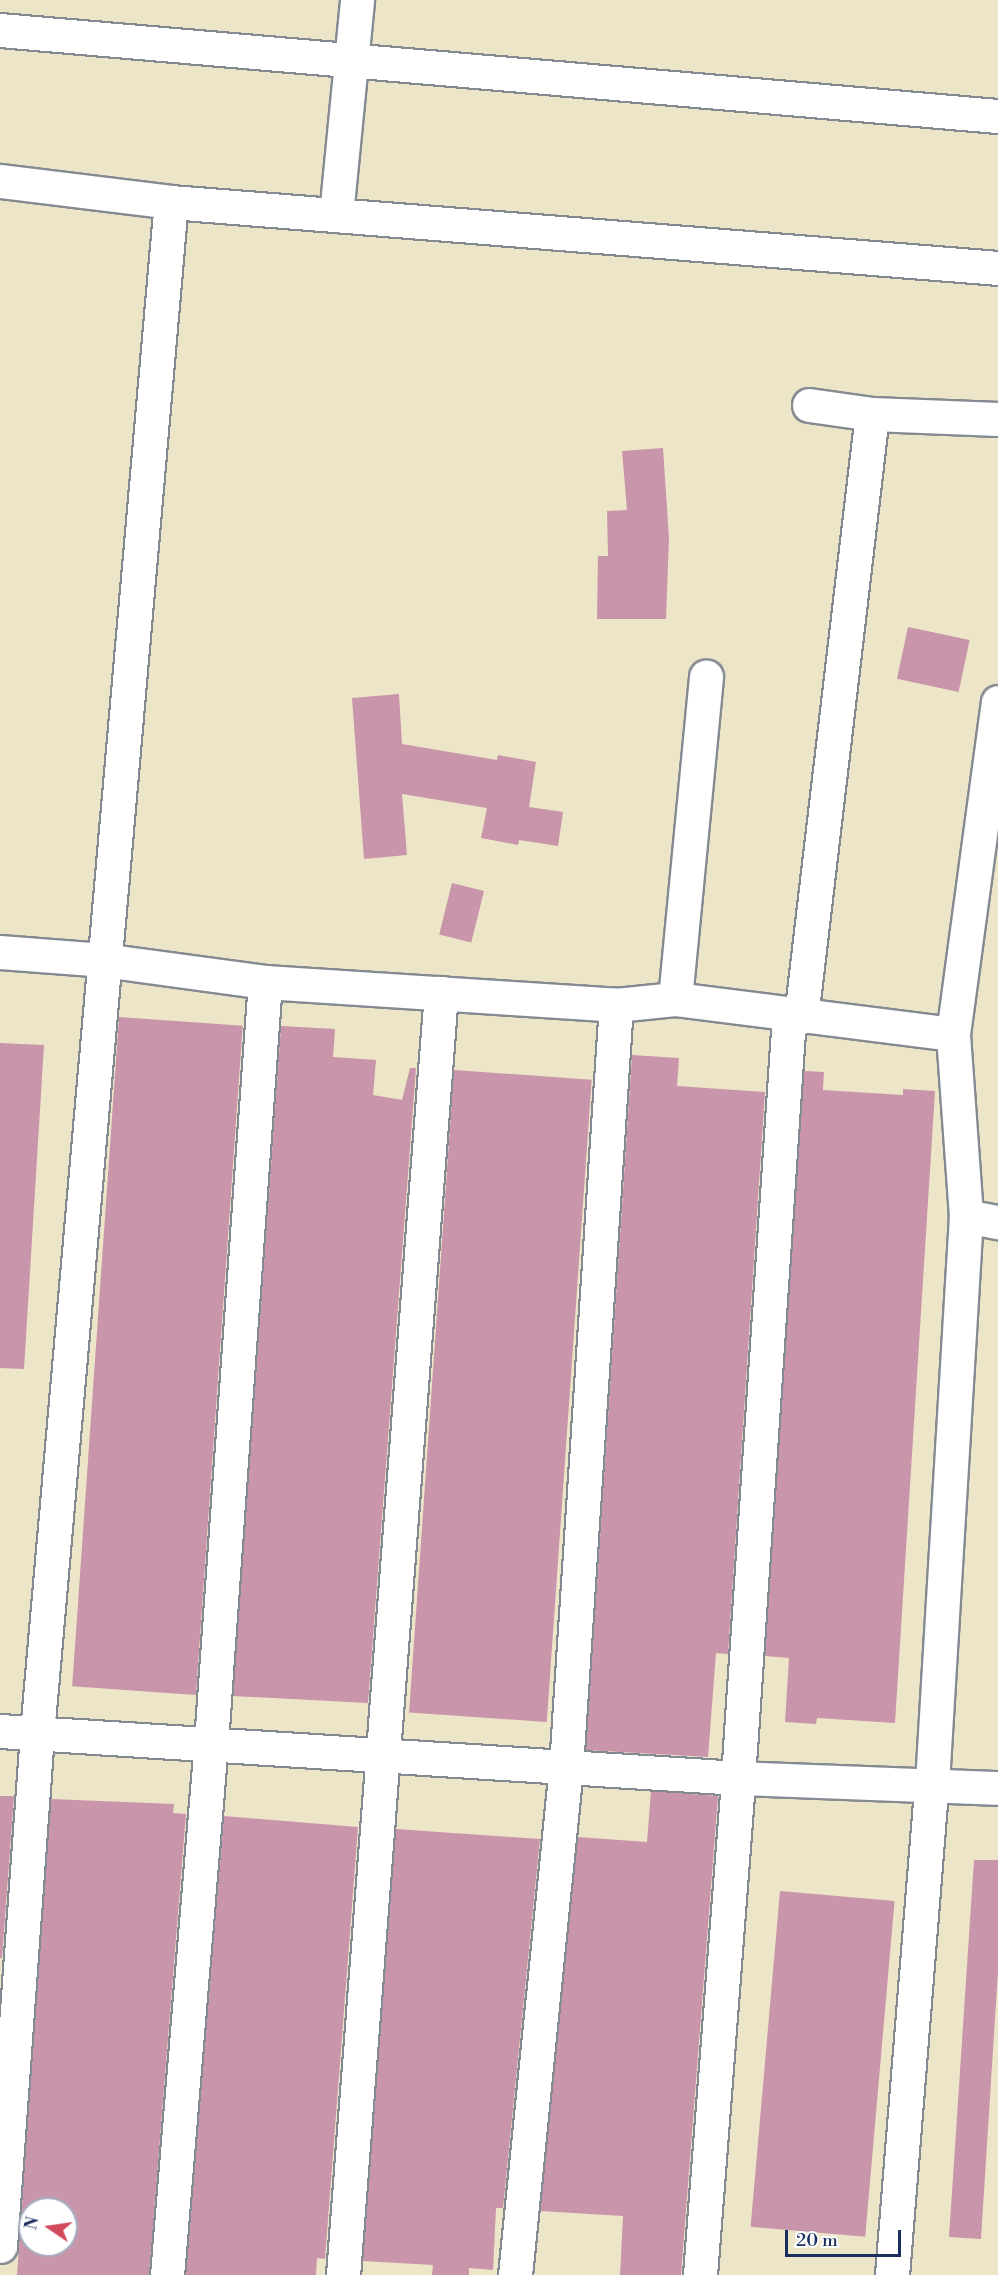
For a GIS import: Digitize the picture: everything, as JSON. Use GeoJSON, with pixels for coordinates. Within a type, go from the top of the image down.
{"type":"FeatureCollection","features":[{"type":"Feature","properties":{"kind":"street"},"geometry":{"type":"LineString","coordinates":[[336,215],[357,0]]}},
{"type":"Feature","properties":{"kind":"street"},"geometry":{"type":"LineString","coordinates":[[0,30],[998,116]]}},
{"type":"Feature","properties":{"kind":"street"},"geometry":{"type":"LineString","coordinates":[[0,181],[171,202],[998,268]]}},
{"type":"Feature","properties":{"kind":"street"},"geometry":{"type":"LineString","coordinates":[[0,2246],[37,1733],[171,202]]}},
{"type":"Feature","properties":{"kind":"street"},"geometry":{"type":"LineString","coordinates":[[809,405],[872,414],[998,419]]}},
{"type":"Feature","properties":{"kind":"street"},"geometry":{"type":"LineString","coordinates":[[700,2275],[795,1016],[872,414]]}},
{"type":"Feature","properties":{"kind":"street"},"geometry":{"type":"LineString","coordinates":[[675,999],[705,676]]}},
{"type":"Feature","properties":{"kind":"street"},"geometry":{"type":"LineString","coordinates":[[892,2275],[932,1783],[966,1216],[953,1034],[998,702]]}},
{"type":"Feature","properties":{"kind":"street"},"geometry":{"type":"LineString","coordinates":[[0,952],[103,960],[265,982],[616,1005],[675,999],[795,1016],[953,1034]]}},
{"type":"Feature","properties":{"kind":"street"},"geometry":{"type":"LineString","coordinates":[[167,2275],[211,1742],[265,982]]}},
{"type":"Feature","properties":{"kind":"street"},"geometry":{"type":"LineString","coordinates":[[343,2275],[380,1755],[441,993]]}},
{"type":"Feature","properties":{"kind":"street"},"geometry":{"type":"LineString","coordinates":[[515,2275],[566,1767],[616,1005]]}},
{"type":"Feature","properties":{"kind":"street"},"geometry":{"type":"LineString","coordinates":[[966,1216],[998,1222]]}},
{"type":"Feature","properties":{"kind":"street"},"geometry":{"type":"LineString","coordinates":[[0,1731],[211,1742],[738,1778],[932,1783],[998,1788]]}},
{"type":"Feature","properties":{"kind":"building"},"geometry":{"type":"Polygon","coordinates":[[[663,448],[669,538],[666,619],[597,619],[598,556],[608,556],[607,511],[627,510],[622,451],[663,448]]]}},
{"type":"Feature","properties":{"kind":"building"},"geometry":{"type":"Polygon","coordinates":[[[908,627],[970,640],[959,692],[897,679],[908,627]]]}},
{"type":"Feature","properties":{"kind":"building"},"geometry":{"type":"Polygon","coordinates":[[[399,694],[402,744],[497,760],[498,755],[536,762],[529,807],[563,812],[558,846],[519,840],[518,845],[481,838],[487,808],[402,794],[407,855],[364,859],[352,698],[399,694]]]}},
{"type":"Feature","properties":{"kind":"building"},"geometry":{"type":"Polygon","coordinates":[[[452,883],[484,891],[471,942],[439,934],[452,883]]]}},
{"type":"Feature","properties":{"kind":"building"},"geometry":{"type":"Polygon","coordinates":[[[119,1017],[243,1026],[196,1695],[72,1686],[119,1017]]]}},
{"type":"Feature","properties":{"kind":"building"},"geometry":{"type":"Polygon","coordinates":[[[281,1026],[335,1029],[333,1057],[376,1060],[373,1095],[402,1100],[410,1068],[416,1068],[368,1703],[233,1696],[281,1026]]]}},
{"type":"Feature","properties":{"kind":"building"},"geometry":{"type":"Polygon","coordinates":[[[0,1043],[44,1045],[24,1369],[0,1368],[0,1043]]]}},
{"type":"Feature","properties":{"kind":"building"},"geometry":{"type":"Polygon","coordinates":[[[632,1055],[679,1058],[677,1086],[765,1092],[728,1654],[716,1653],[708,1757],[586,1750],[632,1055]]]}},
{"type":"Feature","properties":{"kind":"building"},"geometry":{"type":"Polygon","coordinates":[[[454,1070],[592,1080],[547,1722],[409,1712],[454,1070]]]}},
{"type":"Feature","properties":{"kind":"building"},"geometry":{"type":"Polygon","coordinates":[[[804,1071],[824,1072],[823,1090],[903,1095],[903,1089],[935,1091],[895,1723],[817,1718],[816,1724],[785,1722],[789,1658],[765,1656],[804,1071]]]}},
{"type":"Feature","properties":{"kind":"building"},"geometry":{"type":"Polygon","coordinates":[[[651,1791],[718,1796],[681,2275],[620,2275],[623,2216],[540,2211],[578,1837],[647,1842],[651,1791]]]}},
{"type":"Feature","properties":{"kind":"building"},"geometry":{"type":"Polygon","coordinates":[[[0,1796],[14,1796],[2,1958],[0,1958],[0,1796]]]}},
{"type":"Feature","properties":{"kind":"building"},"geometry":{"type":"Polygon","coordinates":[[[51,1799],[174,1804],[173,1813],[186,1814],[149,2275],[17,2275],[18,2257],[78,2257],[78,2197],[23,2197],[51,1799]]]}},
{"type":"Feature","properties":{"kind":"building"},"geometry":{"type":"Polygon","coordinates":[[[224,1816],[358,1827],[325,2259],[317,2258],[316,2275],[186,2275],[224,1816]]]}},
{"type":"Feature","properties":{"kind":"building"},"geometry":{"type":"Polygon","coordinates":[[[396,1829],[540,1839],[503,2208],[496,2208],[493,2270],[469,2268],[469,2275],[432,2275],[433,2265],[363,2261],[396,1829]]]}},
{"type":"Feature","properties":{"kind":"building"},"geometry":{"type":"Polygon","coordinates":[[[974,1860],[998,1860],[998,1971],[981,2239],[949,2237],[974,1860]]]}},
{"type":"Feature","properties":{"kind":"building"},"geometry":{"type":"Polygon","coordinates":[[[780,1891],[895,1901],[865,2237],[751,2227],[780,1891]]]}}]}
